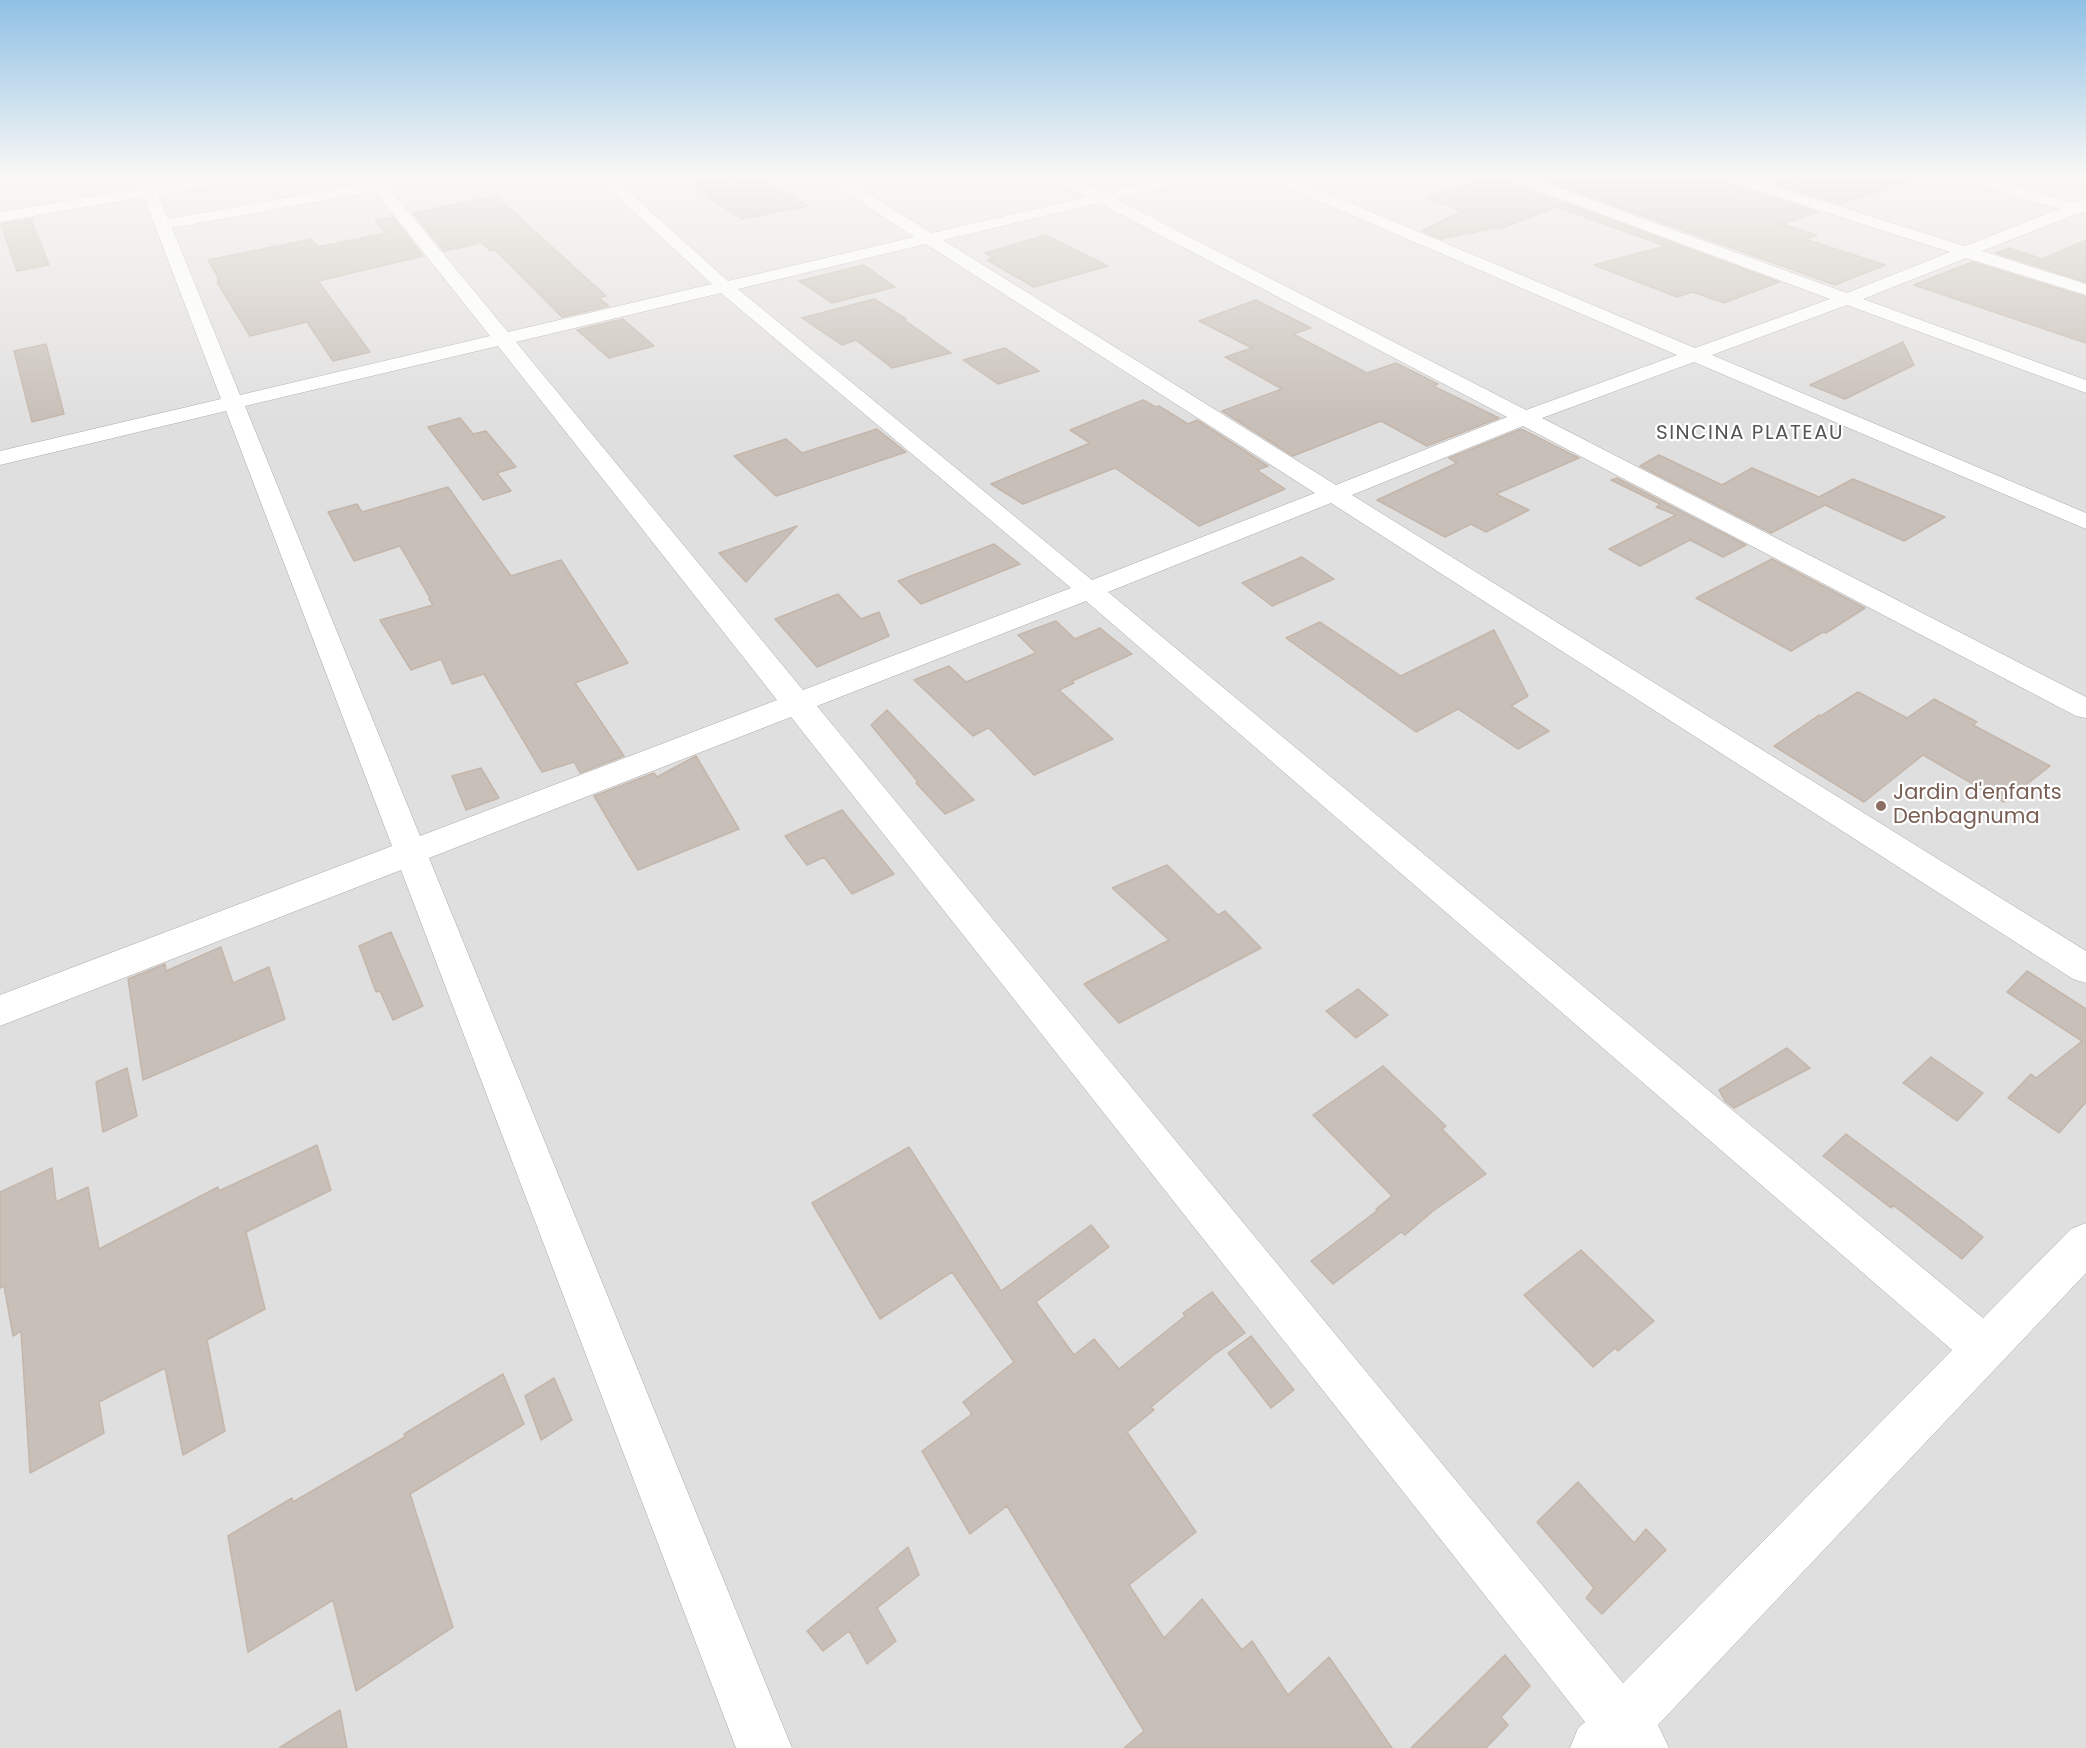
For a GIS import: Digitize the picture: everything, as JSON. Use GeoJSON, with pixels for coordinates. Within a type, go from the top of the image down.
{"type":"FeatureCollection","features":[{"type":"Feature","properties":{"kind":"street"},"geometry":{"type":"LineString","coordinates":[[176,257],[764,1748]]}},
{"type":"Feature","properties":{"kind":"street"},"geometry":{"type":"LineString","coordinates":[[435,257],[797,703],[1620,1740],[2086,1243]]}},
{"type":"Feature","properties":{"kind":"street"},"geometry":{"type":"LineString","coordinates":[[691,257],[1985,1349]]}},
{"type":"Feature","properties":{"kind":"street"},"geometry":{"type":"LineString","coordinates":[[0,458],[848,257]]}},
{"type":"Feature","properties":{"kind":"street"},"geometry":{"type":"LineString","coordinates":[[956,257],[2086,969]]}},
{"type":"Feature","properties":{"kind":"street"},"geometry":{"type":"LineString","coordinates":[[1216,257],[2086,709]]}},
{"type":"Feature","properties":{"kind":"street"},"geometry":{"type":"LineString","coordinates":[[1462,257],[2086,522]]}},
{"type":"Feature","properties":{"kind":"street"},"geometry":{"type":"LineString","coordinates":[[1731,257],[2086,387]]}},
{"type":"Feature","properties":{"kind":"street"},"geometry":{"type":"LineString","coordinates":[[0,1011],[1089,590],[1526,417],[1847,299],[1953,257]]}},
{"type":"Feature","properties":{"kind":"street"},"geometry":{"type":"LineString","coordinates":[[1979,257],[2086,290]]}},
{"type":"Feature","properties":{"kind":"shaded area"},"geometry":{"type":"Polygon","coordinates":[[[0,257],[2086,257],[2086,1748],[0,1748],[0,257]]]}},
{"type":"Feature","properties":{"kind":"building"},"geometry":{"type":"Polygon","coordinates":[[[12,257],[46,257],[49,265],[17,271],[12,257]]]}},
{"type":"Feature","properties":{"kind":"building"},"geometry":{"type":"Polygon","coordinates":[[[225,257],[421,257],[318,281],[370,352],[333,361],[307,322],[250,336],[217,282],[219,282],[217,276],[208,260],[225,257]]]}},
{"type":"Feature","properties":{"kind":"building"},"geometry":{"type":"Polygon","coordinates":[[[502,257],[563,257],[606,296],[599,298],[609,306],[562,317],[502,257]]]}},
{"type":"Feature","properties":{"kind":"building"},"geometry":{"type":"Polygon","coordinates":[[[991,257],[1089,257],[1108,266],[1034,287],[987,260],[994,258],[991,257]]]}},
{"type":"Feature","properties":{"kind":"building"},"geometry":{"type":"Polygon","coordinates":[[[1625,257],[1710,257],[1779,282],[1724,303],[1693,292],[1677,297],[1594,265],[1625,257]]]}},
{"type":"Feature","properties":{"kind":"building"},"geometry":{"type":"Polygon","coordinates":[[[1756,257],[1859,257],[1885,265],[1835,285],[1756,257]]]}},
{"type":"Feature","properties":{"kind":"building"},"geometry":{"type":"Polygon","coordinates":[[[2007,257],[2035,257],[2042,259],[2048,257],[2086,257],[2086,282],[2007,257]]]}},
{"type":"Feature","properties":{"kind":"building"},"geometry":{"type":"Polygon","coordinates":[[[1972,262],[2086,297],[2086,343],[1914,285],[1972,262]]]}},
{"type":"Feature","properties":{"kind":"building"},"geometry":{"type":"Polygon","coordinates":[[[864,265],[895,287],[832,303],[799,281],[864,265]]]}},
{"type":"Feature","properties":{"kind":"building"},"geometry":{"type":"Polygon","coordinates":[[[874,299],[906,319],[903,319],[951,353],[892,368],[856,340],[842,345],[802,318],[874,299]]]}},
{"type":"Feature","properties":{"kind":"building"},"geometry":{"type":"Polygon","coordinates":[[[1256,300],[1311,328],[1293,334],[1367,373],[1396,363],[1438,384],[1433,386],[1499,418],[1427,446],[1381,421],[1293,456],[1222,411],[1282,389],[1225,357],[1252,348],[1199,321],[1256,300]]]}},
{"type":"Feature","properties":{"kind":"building"},"geometry":{"type":"Polygon","coordinates":[[[623,319],[654,346],[609,358],[577,330],[623,319]]]}},
{"type":"Feature","properties":{"kind":"building"},"geometry":{"type":"Polygon","coordinates":[[[1903,342],[1914,365],[1845,399],[1810,385],[1903,342]]]}},
{"type":"Feature","properties":{"kind":"building"},"geometry":{"type":"Polygon","coordinates":[[[46,344],[64,414],[32,422],[14,351],[46,344]]]}},
{"type":"Feature","properties":{"kind":"building"},"geometry":{"type":"Polygon","coordinates":[[[1005,348],[1039,371],[998,384],[963,360],[1005,348]]]}},
{"type":"Feature","properties":{"kind":"building"},"geometry":{"type":"Polygon","coordinates":[[[1143,400],[1156,407],[1159,406],[1188,424],[1197,420],[1268,466],[1257,470],[1285,489],[1199,526],[1115,468],[1023,504],[991,484],[1090,443],[1070,430],[1143,400]]]}},
{"type":"Feature","properties":{"kind":"building"},"geometry":{"type":"Polygon","coordinates":[[[460,418],[473,434],[486,431],[516,467],[497,473],[511,491],[483,500],[428,427],[460,418]]]}},
{"type":"Feature","properties":{"kind":"building"},"geometry":{"type":"Polygon","coordinates":[[[877,429],[906,452],[776,496],[734,456],[786,439],[802,453],[877,429]]]}},
{"type":"Feature","properties":{"kind":"building"},"geometry":{"type":"Polygon","coordinates":[[[1521,429],[1579,458],[1496,494],[1529,510],[1486,532],[1471,524],[1445,537],[1377,500],[1457,463],[1449,458],[1521,429]]]}},
{"type":"Feature","properties":{"kind":"building"},"geometry":{"type":"Polygon","coordinates":[[[1659,455],[1722,485],[1752,468],[1819,497],[1853,479],[1945,517],[1904,541],[1825,505],[1771,533],[1640,466],[1659,455]]]}},
{"type":"Feature","properties":{"kind":"building"},"geometry":{"type":"Polygon","coordinates":[[[1617,478],[1746,545],[1723,557],[1690,540],[1640,566],[1609,549],[1676,515],[1656,507],[1660,504],[1611,480],[1617,478]]]}},
{"type":"Feature","properties":{"kind":"building"},"geometry":{"type":"Polygon","coordinates":[[[448,487],[511,576],[561,560],[628,663],[575,683],[624,756],[580,773],[574,762],[542,772],[484,674],[452,684],[441,659],[411,670],[380,620],[433,605],[430,598],[400,546],[354,561],[328,512],[357,504],[362,512],[448,487]]]}},
{"type":"Feature","properties":{"kind":"building"},"geometry":{"type":"Polygon","coordinates":[[[797,526],[746,582],[719,553],[797,526]]]}},
{"type":"Feature","properties":{"kind":"building"},"geometry":{"type":"Polygon","coordinates":[[[994,544],[1020,564],[921,604],[898,581],[994,544]]]}},
{"type":"Feature","properties":{"kind":"building"},"geometry":{"type":"Polygon","coordinates":[[[1302,557],[1334,579],[1272,606],[1242,583],[1302,557]]]}},
{"type":"Feature","properties":{"kind":"building"},"geometry":{"type":"Polygon","coordinates":[[[1772,559],[1865,608],[1826,633],[1823,632],[1791,651],[1696,598],[1772,559]]]}},
{"type":"Feature","properties":{"kind":"building"},"geometry":{"type":"Polygon","coordinates":[[[838,594],[861,619],[879,612],[889,636],[817,667],[775,619],[838,594]]]}},
{"type":"Feature","properties":{"kind":"building"},"geometry":{"type":"Polygon","coordinates":[[[1056,621],[1075,639],[1100,628],[1132,654],[1072,681],[1074,683],[1059,690],[1113,739],[1034,775],[990,729],[973,736],[914,680],[949,666],[966,682],[1036,653],[1018,635],[1056,621]]]}},
{"type":"Feature","properties":{"kind":"building"},"geometry":{"type":"Polygon","coordinates":[[[1320,622],[1401,676],[1494,630],[1528,696],[1511,706],[1549,731],[1518,749],[1458,709],[1416,732],[1286,638],[1320,622]]]}},
{"type":"Feature","properties":{"kind":"building"},"geometry":{"type":"Polygon","coordinates":[[[1858,692],[1907,718],[1934,699],[1977,722],[1973,725],[2050,766],[2004,802],[1923,755],[1864,802],[1774,746],[1858,692]]]}},
{"type":"Feature","properties":{"kind":"building"},"geometry":{"type":"Polygon","coordinates":[[[887,710],[974,800],[945,814],[916,783],[918,782],[871,725],[887,710]]]}},
{"type":"Feature","properties":{"kind":"building"},"geometry":{"type":"Polygon","coordinates":[[[696,756],[739,829],[638,870],[594,796],[654,773],[657,777],[696,756]]]}},
{"type":"Feature","properties":{"kind":"building"},"geometry":{"type":"Polygon","coordinates":[[[481,768],[499,798],[466,810],[452,776],[481,768]]]}},
{"type":"Feature","properties":{"kind":"building"},"geometry":{"type":"Polygon","coordinates":[[[842,810],[894,874],[852,894],[824,857],[807,865],[785,836],[842,810]]]}},
{"type":"Feature","properties":{"kind":"building"},"geometry":{"type":"Polygon","coordinates":[[[1167,865],[1218,915],[1225,911],[1261,948],[1119,1023],[1084,984],[1169,940],[1112,888],[1167,865]]]}},
{"type":"Feature","properties":{"kind":"building"},"geometry":{"type":"Polygon","coordinates":[[[391,932],[423,1006],[393,1020],[380,991],[376,992],[359,946],[391,932]]]}},
{"type":"Feature","properties":{"kind":"building"},"geometry":{"type":"Polygon","coordinates":[[[221,947],[233,983],[269,967],[285,1019],[143,1080],[128,979],[165,964],[166,971],[221,947]]]}},
{"type":"Feature","properties":{"kind":"building"},"geometry":{"type":"Polygon","coordinates":[[[2027,971],[2086,1009],[2086,1102],[2059,1133],[2008,1098],[2031,1074],[2036,1078],[2082,1041],[2007,992],[2027,971]]]}},
{"type":"Feature","properties":{"kind":"building"},"geometry":{"type":"Polygon","coordinates":[[[1358,989],[1388,1015],[1356,1038],[1326,1011],[1358,989]]]}},
{"type":"Feature","properties":{"kind":"building"},"geometry":{"type":"Polygon","coordinates":[[[1787,1048],[1810,1068],[1734,1108],[1725,1101],[1719,1090],[1787,1048]]]}},
{"type":"Feature","properties":{"kind":"building"},"geometry":{"type":"Polygon","coordinates":[[[1931,1057],[1983,1093],[1957,1121],[1903,1083],[1931,1057]]]}},
{"type":"Feature","properties":{"kind":"building"},"geometry":{"type":"Polygon","coordinates":[[[1383,1066],[1446,1126],[1442,1129],[1486,1174],[1433,1211],[1405,1235],[1401,1232],[1333,1284],[1311,1261],[1378,1210],[1376,1209],[1392,1196],[1313,1115],[1383,1066]]]}},
{"type":"Feature","properties":{"kind":"building"},"geometry":{"type":"Polygon","coordinates":[[[127,1068],[137,1116],[103,1132],[96,1082],[127,1068]]]}},
{"type":"Feature","properties":{"kind":"building"},"geometry":{"type":"Polygon","coordinates":[[[1846,1134],[1983,1237],[1962,1259],[1893,1205],[1891,1208],[1823,1156],[1846,1134]]]}},
{"type":"Feature","properties":{"kind":"building"},"geometry":{"type":"Polygon","coordinates":[[[317,1145],[331,1190],[246,1232],[265,1309],[207,1340],[225,1431],[183,1455],[165,1368],[99,1402],[104,1433],[30,1473],[21,1331],[13,1336],[4,1286],[0,1288],[0,1192],[52,1168],[56,1202],[88,1187],[99,1249],[218,1187],[219,1191],[317,1145]]]}},
{"type":"Feature","properties":{"kind":"building"},"geometry":{"type":"Polygon","coordinates":[[[909,1147],[1001,1291],[1091,1225],[1109,1247],[1036,1302],[1074,1355],[1094,1339],[1119,1369],[1185,1316],[1183,1313],[1212,1292],[1245,1333],[1215,1354],[1151,1407],[1154,1410],[1127,1432],[1196,1532],[1129,1585],[1164,1638],[1202,1599],[1242,1650],[1252,1641],[1288,1695],[1329,1657],[1392,1748],[1124,1748],[1144,1731],[1007,1506],[970,1534],[922,1451],[972,1414],[963,1402],[1014,1362],[952,1272],[880,1319],[812,1203],[909,1147]]]}},
{"type":"Feature","properties":{"kind":"building"},"geometry":{"type":"Polygon","coordinates":[[[1581,1250],[1654,1321],[1618,1351],[1615,1348],[1593,1367],[1524,1295],[1581,1250]]]}},
{"type":"Feature","properties":{"kind":"building"},"geometry":{"type":"Polygon","coordinates":[[[1251,1336],[1294,1390],[1271,1408],[1228,1353],[1251,1336]]]}},
{"type":"Feature","properties":{"kind":"building"},"geometry":{"type":"Polygon","coordinates":[[[503,1374],[524,1424],[410,1494],[453,1627],[356,1691],[333,1600],[248,1652],[228,1536],[292,1498],[293,1502],[405,1437],[404,1434],[503,1374]]]}},
{"type":"Feature","properties":{"kind":"building"},"geometry":{"type":"Polygon","coordinates":[[[554,1378],[572,1420],[541,1440],[525,1396],[554,1378]]]}},
{"type":"Feature","properties":{"kind":"building"},"geometry":{"type":"Polygon","coordinates":[[[1578,1482],[1634,1543],[1646,1529],[1666,1550],[1602,1614],[1586,1598],[1594,1588],[1537,1522],[1578,1482]]]}},
{"type":"Feature","properties":{"kind":"building"},"geometry":{"type":"Polygon","coordinates":[[[908,1547],[919,1575],[877,1608],[896,1641],[867,1664],[849,1631],[823,1651],[807,1631],[908,1547]]]}},
{"type":"Feature","properties":{"kind":"building"},"geometry":{"type":"Polygon","coordinates":[[[1505,1655],[1530,1686],[1501,1717],[1508,1725],[1486,1748],[1411,1748],[1505,1655]]]}},
{"type":"Feature","properties":{"kind":"building"},"geometry":{"type":"Polygon","coordinates":[[[340,1710],[347,1748],[279,1748],[340,1710]]]}},
{"type":"Feature","properties":{"kind":"place","name":"Jardin d'enfants Denbagnuma"},"geometry":{"type":"Point","coordinates":[1881,806]}},
{"type":"Feature","properties":{"kind":"district","name":"SINCINA PLATEAU"},"geometry":{"type":"Point","coordinates":[1750,434]}}]}
